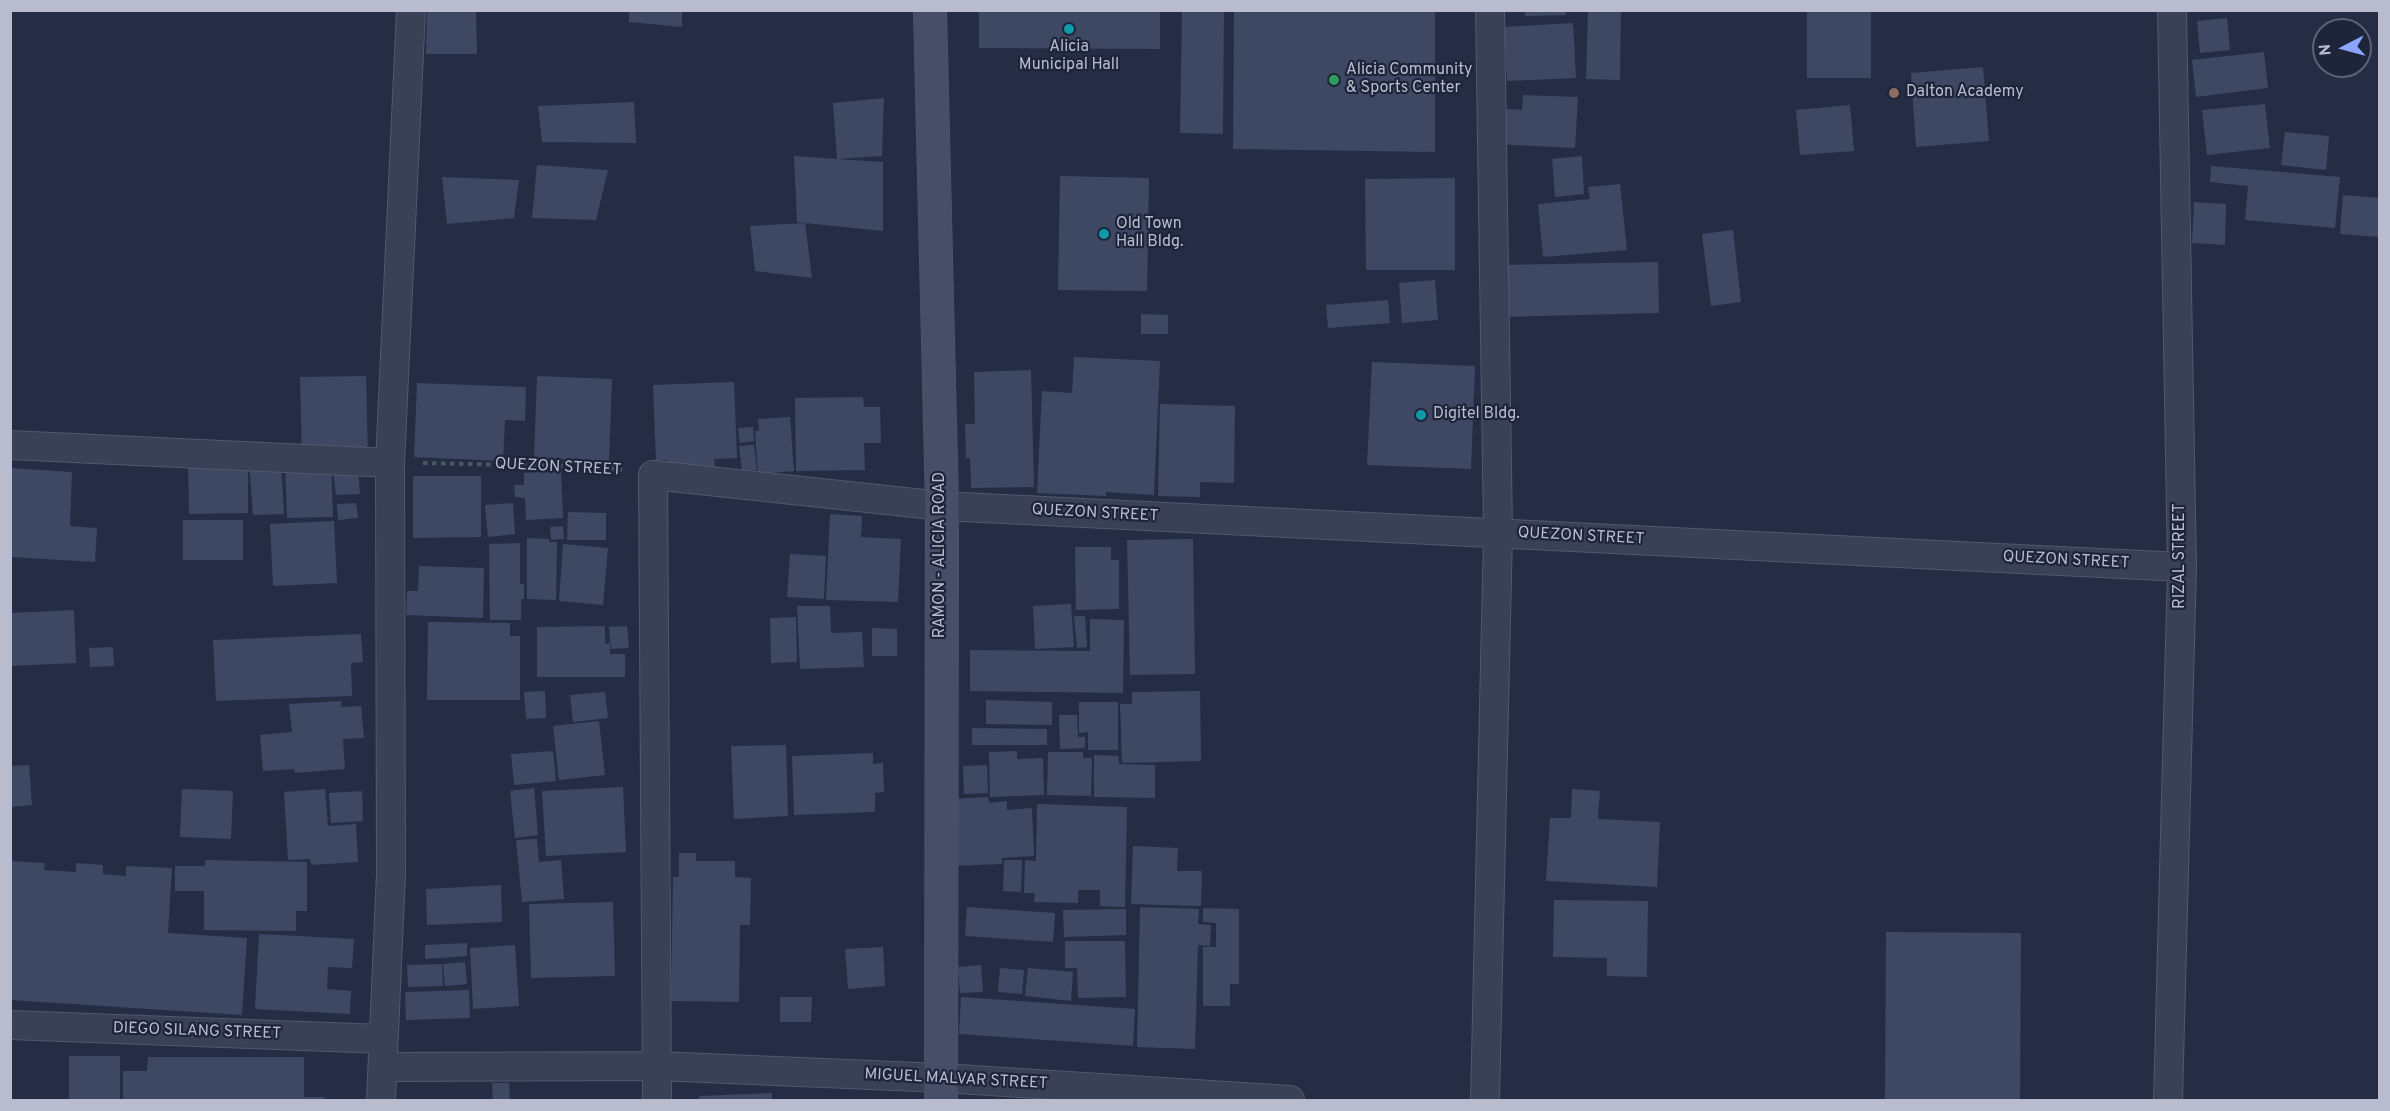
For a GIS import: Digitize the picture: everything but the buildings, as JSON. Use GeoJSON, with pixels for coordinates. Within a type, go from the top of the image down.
{"type":"FeatureCollection","features":[{"type":"Feature","properties":{"kind":"main road","name":"RAMON - ALICIA ROAD"},"geometry":{"type":"LineString","coordinates":[[930,10],[942,506],[941,1089]]}},
{"type":"Feature","properties":{"kind":"street"},"geometry":{"type":"LineString","coordinates":[[381,1101],[391,874],[390,463],[411,10]]}},
{"type":"Feature","properties":{"kind":"street"},"geometry":{"type":"LineString","coordinates":[[1485,1101],[1498,533],[1490,10]]}},
{"type":"Feature","properties":{"kind":"street","name":"RIZAL STREET"},"geometry":{"type":"LineString","coordinates":[[2168,1101],[2182,567],[2172,10]]}},
{"type":"Feature","properties":{"kind":"street"},"geometry":{"type":"LineString","coordinates":[[10,445],[390,463]]}},
{"type":"Feature","properties":{"kind":"street"},"geometry":{"type":"LineString","coordinates":[[653,475],[657,1101]]}},
{"type":"Feature","properties":{"kind":"street","name":"QUEZON STREET"},"geometry":{"type":"LineString","coordinates":[[653,475],[942,506],[2182,567]]}},
{"type":"Feature","properties":{"kind":"street","name":"DIEGO SILANG STREET"},"geometry":{"type":"LineString","coordinates":[[10,1025],[383,1053],[657,1066]]}},
{"type":"Feature","properties":{"kind":"street","name":"MIGUEL MALVAR STREET"},"geometry":{"type":"LineString","coordinates":[[657,1066],[941,1089],[1290,1101]]}},
{"type":"Feature","properties":{"kind":"path","name":"QUEZON STREET"},"geometry":{"type":"LineString","coordinates":[[390,463],[605,467],[653,475]]}},
{"type":"Feature","properties":{"kind":"place","name":"Alicia Municipal Hall"},"geometry":{"type":"Point","coordinates":[1069,29]}},
{"type":"Feature","properties":{"kind":"place","name":"Alicia Community & Sports Center"},"geometry":{"type":"Point","coordinates":[1334,80]}},
{"type":"Feature","properties":{"kind":"place","name":"Dalton Academy"},"geometry":{"type":"Point","coordinates":[1894,93]}},
{"type":"Feature","properties":{"kind":"place","name":"Old Town Hall Bldg."},"geometry":{"type":"Point","coordinates":[1104,234]}},
{"type":"Feature","properties":{"kind":"place","name":"Digitel Bldg."},"geometry":{"type":"Point","coordinates":[1421,415]}}]}
